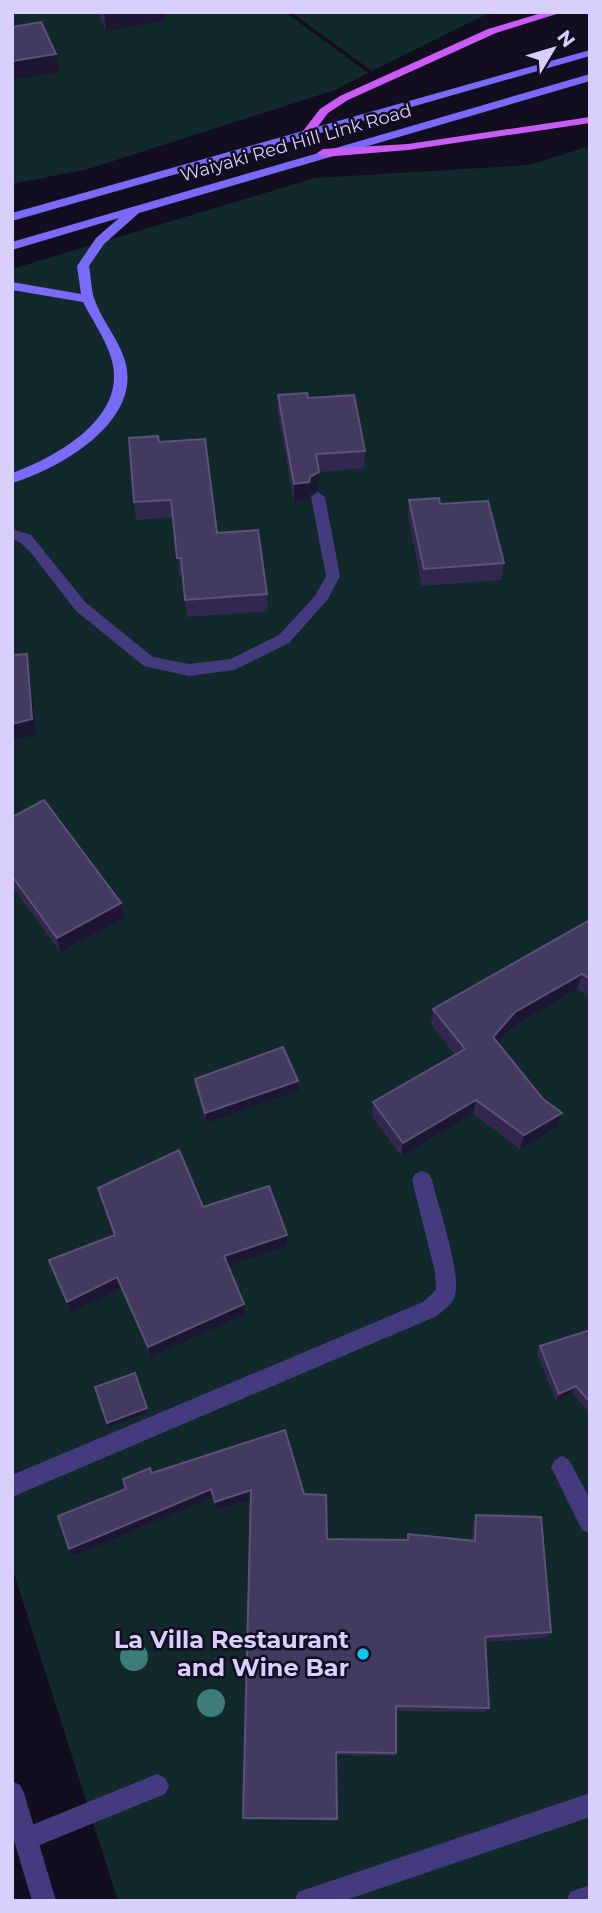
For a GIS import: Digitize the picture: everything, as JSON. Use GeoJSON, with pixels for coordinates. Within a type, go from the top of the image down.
{"type":"FeatureCollection","features":[{"type":"Feature","properties":{"kind":"main road"},"geometry":{"type":"LineString","coordinates":[[309,131],[324,111],[352,94],[492,31],[558,12]]}},
{"type":"Feature","properties":{"kind":"main road","name":"Waiyaki Red Hill Link Road"},"geometry":{"type":"LineString","coordinates":[[12,217],[590,53]]}},
{"type":"Feature","properties":{"kind":"main road","name":"Waiyaki Red Hill Link Road"},"geometry":{"type":"LineString","coordinates":[[12,246],[590,77]]}},
{"type":"Feature","properties":{"kind":"main road"},"geometry":{"type":"LineString","coordinates":[[323,153],[408,147],[590,120]]}},
{"type":"Feature","properties":{"kind":"main road"},"geometry":{"type":"LineString","coordinates":[[12,209],[58,204]]}},
{"type":"Feature","properties":{"kind":"main road"},"geometry":{"type":"LineString","coordinates":[[12,478],[48,465],[83,441],[106,418],[121,393],[119,361],[88,299],[83,266],[100,241],[139,208]]}},
{"type":"Feature","properties":{"kind":"main road"},"geometry":{"type":"LineString","coordinates":[[12,286],[88,299]]}},
{"type":"Feature","properties":{"kind":"street"},"geometry":{"type":"LineString","coordinates":[[12,534],[26,539],[37,550],[80,607],[149,662],[189,670],[234,664],[284,639],[321,599],[333,576],[318,497]]}},
{"type":"Feature","properties":{"kind":"street"},"geometry":{"type":"LineString","coordinates":[[12,1486],[430,1309],[446,1294],[445,1272],[422,1180]]}},
{"type":"Feature","properties":{"kind":"street"},"geometry":{"type":"LineString","coordinates":[[562,1467],[590,1522]]}},
{"type":"Feature","properties":{"kind":"street"},"geometry":{"type":"LineString","coordinates":[[25,1839],[158,1786]]}},
{"type":"Feature","properties":{"kind":"street"},"geometry":{"type":"LineString","coordinates":[[12,1793],[44,1901]]}},
{"type":"Feature","properties":{"kind":"street"},"geometry":{"type":"LineString","coordinates":[[307,1901],[590,1805]]}},
{"type":"Feature","properties":{"kind":"street"},"geometry":{"type":"LineString","coordinates":[[579,1901],[590,1897]]}},
{"type":"Feature","properties":{"kind":"green space"},"geometry":{"type":"Polygon","coordinates":[[[12,12],[285,12],[368,73],[335,90],[88,169],[12,184],[12,12]]]}},
{"type":"Feature","properties":{"kind":"green space"},"geometry":{"type":"Polygon","coordinates":[[[291,12],[491,12],[372,71],[291,12]]]}},
{"type":"Feature","properties":{"kind":"green space"},"geometry":{"type":"Polygon","coordinates":[[[590,146],[590,1901],[118,1901],[12,1567],[12,269],[315,178],[529,165],[590,146]]]}},
{"type":"Feature","properties":{"kind":"building"},"geometry":{"type":"Polygon","coordinates":[[[41,22],[56,54],[12,61],[12,27],[41,22]]]}},
{"type":"Feature","properties":{"kind":"building"},"geometry":{"type":"Polygon","coordinates":[[[307,393],[308,398],[354,395],[365,451],[316,454],[319,472],[310,477],[309,482],[294,484],[278,395],[307,393]]]}},
{"type":"Feature","properties":{"kind":"building"},"geometry":{"type":"Polygon","coordinates":[[[158,436],[159,442],[205,439],[217,533],[258,530],[267,594],[185,600],[171,500],[134,502],[129,438],[158,436]]]}},
{"type":"Feature","properties":{"kind":"building"},"geometry":{"type":"Polygon","coordinates":[[[439,498],[440,504],[488,501],[504,563],[424,569],[409,500],[439,498]]]}},
{"type":"Feature","properties":{"kind":"building"},"geometry":{"type":"Polygon","coordinates":[[[27,654],[32,719],[12,724],[12,655],[27,654]]]}},
{"type":"Feature","properties":{"kind":"building"},"geometry":{"type":"Polygon","coordinates":[[[44,800],[121,903],[57,938],[12,876],[12,817],[44,800]]]}},
{"type":"Feature","properties":{"kind":"building"},"geometry":{"type":"Polygon","coordinates":[[[590,920],[590,979],[582,974],[515,1012],[493,1037],[543,1099],[562,1113],[524,1135],[476,1100],[403,1143],[373,1102],[465,1049],[433,1009],[590,920]]]}},
{"type":"Feature","properties":{"kind":"building"},"geometry":{"type":"Polygon","coordinates":[[[283,1047],[298,1081],[205,1113],[195,1079],[283,1047]]]}},
{"type":"Feature","properties":{"kind":"building"},"geometry":{"type":"Polygon","coordinates":[[[179,1150],[203,1207],[269,1186],[287,1235],[224,1256],[244,1304],[148,1347],[117,1277],[67,1302],[49,1260],[115,1235],[98,1188],[179,1150]]]}},
{"type":"Feature","properties":{"kind":"building"},"geometry":{"type":"Polygon","coordinates":[[[590,1330],[590,1402],[576,1386],[559,1394],[540,1346],[590,1330]]]}},
{"type":"Feature","properties":{"kind":"building"},"geometry":{"type":"Polygon","coordinates":[[[135,1373],[147,1408],[107,1423],[95,1387],[135,1373]]]}},
{"type":"Feature","properties":{"kind":"building"},"geometry":{"type":"Polygon","coordinates":[[[285,1430],[304,1494],[326,1495],[327,1539],[408,1540],[408,1534],[475,1541],[476,1515],[541,1517],[551,1632],[485,1637],[489,1708],[396,1706],[396,1753],[336,1752],[337,1819],[243,1818],[251,1490],[215,1502],[211,1489],[69,1549],[58,1516],[126,1489],[123,1479],[150,1468],[152,1473],[285,1430]]]}},
{"type":"Feature","properties":{"kind":"place","name":"La Villa Restaurant and Wine Bar"},"geometry":{"type":"Point","coordinates":[363,1654]}}]}
